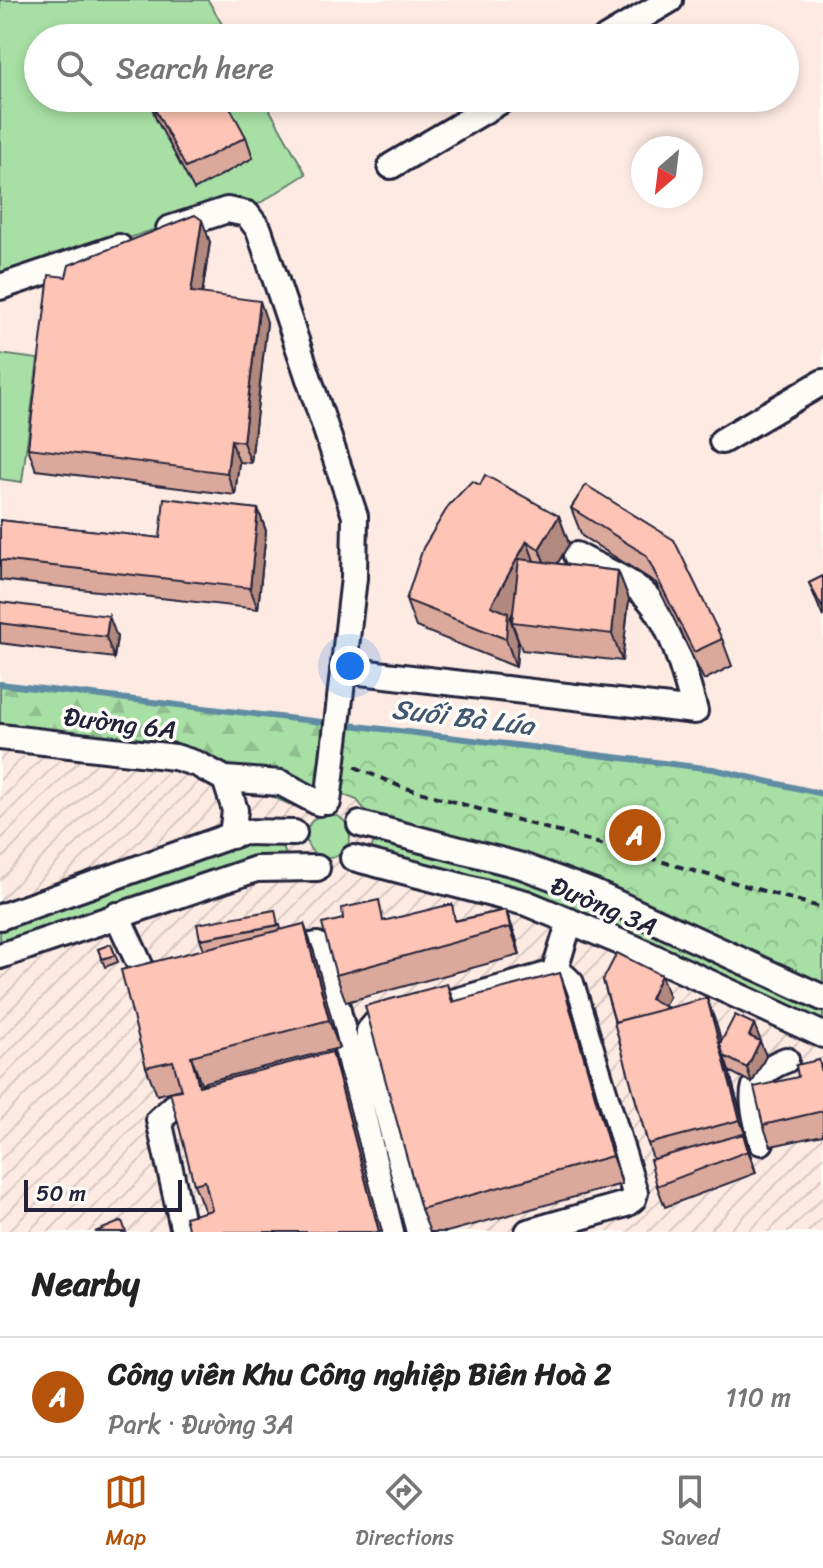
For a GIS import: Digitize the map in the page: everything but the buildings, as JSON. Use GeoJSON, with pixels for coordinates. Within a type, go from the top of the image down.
{"type":"FeatureCollection","features":[{"type":"Feature","properties":{"kind":"street"},"geometry":{"type":"LineString","coordinates":[[630,24],[670,0]]}},
{"type":"Feature","properties":{"kind":"street"},"geometry":{"type":"LineString","coordinates":[[391,166],[482,112]]}},
{"type":"Feature","properties":{"kind":"street"},"geometry":{"type":"LineString","coordinates":[[0,287],[227,210],[247,214],[259,230],[355,516],[354,578],[334,754],[324,802]]}},
{"type":"Feature","properties":{"kind":"street"},"geometry":{"type":"LineString","coordinates":[[722,441],[823,382]]}},
{"type":"Feature","properties":{"kind":"street"},"geometry":{"type":"LineString","coordinates":[[343,670],[695,711],[680,661],[658,613],[638,589],[576,555]]}},
{"type":"Feature","properties":{"kind":"street","name":"Đường 6A"},"geometry":{"type":"LineString","coordinates":[[0,737],[175,757],[197,764],[225,779],[281,783],[324,802]]}},
{"type":"Feature","properties":{"kind":"street"},"geometry":{"type":"LineString","coordinates":[[225,779],[235,810],[232,836]]}},
{"type":"Feature","properties":{"kind":"street"},"geometry":{"type":"LineString","coordinates":[[0,956],[256,869],[337,868],[353,858],[361,842],[360,824],[347,808],[324,802],[305,810],[294,833],[299,854],[317,868]]}},
{"type":"Feature","properties":{"kind":"street","name":"Đường 3A"},"geometry":{"type":"LineString","coordinates":[[360,824],[522,866],[592,892],[823,998]]}},
{"type":"Feature","properties":{"kind":"street"},"geometry":{"type":"LineString","coordinates":[[0,917],[241,832],[294,833]]}},
{"type":"Feature","properties":{"kind":"street","name":"Đường 3A"},"geometry":{"type":"LineString","coordinates":[[353,858],[526,903],[632,947],[823,1035]]}},
{"type":"Feature","properties":{"kind":"street"},"geometry":{"type":"LineString","coordinates":[[117,915],[144,974],[162,982],[191,975]]}},
{"type":"Feature","properties":{"kind":"street"},"geometry":{"type":"LineString","coordinates":[[554,973],[570,921]]}},
{"type":"Feature","properties":{"kind":"street"},"geometry":{"type":"LineString","coordinates":[[264,956],[307,945],[317,945],[324,952],[391,1232]]}},
{"type":"Feature","properties":{"kind":"street"},"geometry":{"type":"LineString","coordinates":[[419,1232],[369,1043],[369,1031],[375,1024],[554,973],[571,983],[635,1193],[626,1204],[528,1232]]}},
{"type":"Feature","properties":{"kind":"street"},"geometry":{"type":"LineString","coordinates":[[761,1142],[765,1104],[752,1093],[763,1071],[786,1060],[798,1023]]}},
{"type":"Feature","properties":{"kind":"street"},"geometry":{"type":"LineString","coordinates":[[320,1065],[349,1057]]}},
{"type":"Feature","properties":{"kind":"street"},"geometry":{"type":"LineString","coordinates":[[786,1060],[800,1072],[800,1082]]}},
{"type":"Feature","properties":{"kind":"street"},"geometry":{"type":"LineString","coordinates":[[184,1232],[159,1120],[175,1106],[233,1090]]}},
{"type":"Feature","properties":{"kind":"path"},"geometry":{"type":"LineString","coordinates":[[334,754],[369,774],[399,786],[823,908]]}},
{"type":"Feature","properties":{"kind":"shaded area"},"geometry":{"type":"Polygon","coordinates":[[[208,0],[823,0],[823,794],[713,769],[342,724],[361,538],[249,210],[306,174],[271,112],[799,112],[799,24],[222,24],[208,0]]]}},
{"type":"Feature","properties":{"kind":"shaded area"},"geometry":{"type":"Polygon","coordinates":[[[227,214],[244,218],[350,517],[333,723],[0,684],[0,292],[227,214]]]}},
{"type":"Feature","properties":{"kind":"shaded area"},"geometry":{"type":"Polygon","coordinates":[[[0,684],[345,794],[357,800],[368,814],[527,855],[601,883],[823,985],[823,1232],[0,1232],[0,684]]]}},
{"type":"Feature","properties":{"kind":"green space"},"geometry":{"type":"Polygon","coordinates":[[[0,0],[208,0],[222,24],[24,24],[24,112],[271,112],[306,174],[249,210],[226,205],[0,282],[0,0]]]}},
{"type":"Feature","properties":{"kind":"green space"},"geometry":{"type":"Polygon","coordinates":[[[0,354],[38,359],[22,482],[0,479],[0,354]]]}},
{"type":"Feature","properties":{"kind":"green space"},"geometry":{"type":"Polygon","coordinates":[[[0,684],[333,723],[325,790],[298,800],[293,806],[249,786],[0,729],[0,684]]]}},
{"type":"Feature","properties":{"kind":"green space"},"geometry":{"type":"Polygon","coordinates":[[[342,724],[713,769],[823,794],[823,985],[601,883],[527,855],[368,814],[357,800],[334,791],[342,724]]]}},
{"type":"Feature","properties":{"kind":"green space"},"geometry":{"type":"Polygon","coordinates":[[[328,814],[343,821],[350,836],[343,851],[328,858],[313,851],[306,836],[313,821],[328,814]]]}},
{"type":"Feature","properties":{"kind":"green space"},"geometry":{"type":"Polygon","coordinates":[[[374,840],[518,878],[588,904],[823,1012],[823,1022],[637,936],[530,892],[371,850],[374,840]]]}},
{"type":"Feature","properties":{"kind":"green space"},"geometry":{"type":"Polygon","coordinates":[[[244,844],[282,845],[287,857],[253,857],[0,943],[0,930],[244,844]]]}},
{"type":"Feature","properties":{"kind":"waterway","name":"Suối Bà Lúa"},"geometry":{"type":"LineString","coordinates":[[0,684],[330,723]]}},
{"type":"Feature","properties":{"kind":"waterway","name":"Suối Bà Lúa"},"geometry":{"type":"LineString","coordinates":[[341,724],[713,769],[823,794]]}},
{"type":"Feature","properties":{"kind":"place","name":"Công viên Khu Công nghiệp Biên Hoà 2"},"geometry":{"type":"Point","coordinates":[635,835]}}]}
